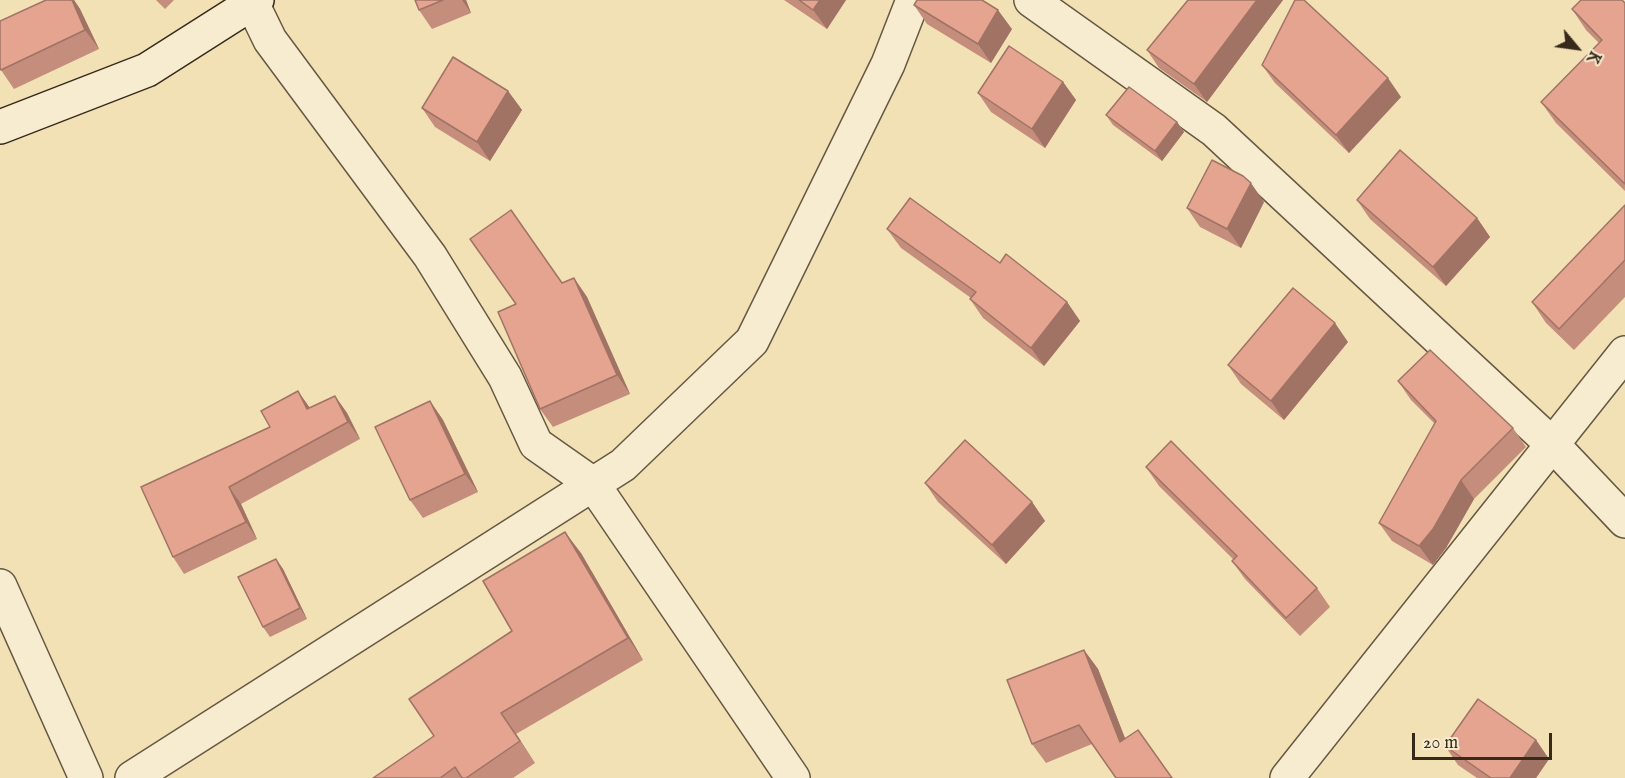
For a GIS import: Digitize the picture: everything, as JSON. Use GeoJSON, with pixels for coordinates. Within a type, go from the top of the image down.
{"type":"FeatureCollection","features":[{"type":"Feature","properties":{"kind":"street"},"geometry":{"type":"LineString","coordinates":[[132,778],[623,465],[752,340],[888,64],[913,0]]}},
{"type":"Feature","properties":{"kind":"street"},"geometry":{"type":"LineString","coordinates":[[1031,0],[1214,130],[1553,445],[1625,521]]}},
{"type":"Feature","properties":{"kind":"street"},"geometry":{"type":"LineString","coordinates":[[0,127],[147,70],[254,2],[270,39],[430,256],[505,377],[536,444],[593,484],[794,778]]}},
{"type":"Feature","properties":{"kind":"street"},"geometry":{"type":"LineString","coordinates":[[1287,778],[1625,352]]}},
{"type":"Feature","properties":{"kind":"street"},"geometry":{"type":"LineString","coordinates":[[0,586],[86,778]]}},
{"type":"Feature","properties":{"kind":"building"},"geometry":{"type":"Polygon","coordinates":[[[46,0],[72,0],[85,30],[1,70],[0,21],[46,0]]]}},
{"type":"Feature","properties":{"kind":"building"},"geometry":{"type":"Polygon","coordinates":[[[415,0],[443,0],[419,10],[415,0]]]}},
{"type":"Feature","properties":{"kind":"building"},"geometry":{"type":"Polygon","coordinates":[[[799,0],[820,0],[813,10],[799,0]]]}},
{"type":"Feature","properties":{"kind":"building"},"geometry":{"type":"Polygon","coordinates":[[[917,0],[982,0],[998,10],[978,44],[914,5],[917,0]]]}},
{"type":"Feature","properties":{"kind":"building"},"geometry":{"type":"Polygon","coordinates":[[[1188,0],[1257,0],[1194,84],[1147,50],[1188,0]]]}},
{"type":"Feature","properties":{"kind":"building"},"geometry":{"type":"Polygon","coordinates":[[[1295,0],[1304,0],[1388,78],[1336,135],[1262,65],[1295,0]]]}},
{"type":"Feature","properties":{"kind":"building"},"geometry":{"type":"Polygon","coordinates":[[[1581,0],[1622,0],[1625,3],[1625,184],[1541,102],[1602,40],[1572,9],[1581,0]]]}},
{"type":"Feature","properties":{"kind":"building"},"geometry":{"type":"Polygon","coordinates":[[[1009,46],[1063,82],[1032,129],[978,93],[1009,46]]]}},
{"type":"Feature","properties":{"kind":"building"},"geometry":{"type":"Polygon","coordinates":[[[453,57],[508,91],[477,142],[422,108],[453,57]]]}},
{"type":"Feature","properties":{"kind":"building"},"geometry":{"type":"Polygon","coordinates":[[[1129,87],[1177,122],[1155,151],[1106,115],[1129,87]]]}},
{"type":"Feature","properties":{"kind":"building"},"geometry":{"type":"Polygon","coordinates":[[[1400,150],[1477,218],[1433,267],[1357,200],[1400,150]]]}},
{"type":"Feature","properties":{"kind":"building"},"geometry":{"type":"Polygon","coordinates":[[[1212,160],[1243,176],[1251,183],[1227,229],[1187,208],[1212,160]]]}},
{"type":"Feature","properties":{"kind":"building"},"geometry":{"type":"Polygon","coordinates":[[[910,198],[1000,263],[1006,254],[1067,302],[1031,348],[970,299],[976,292],[887,229],[910,198]]]}},
{"type":"Feature","properties":{"kind":"building"},"geometry":{"type":"Polygon","coordinates":[[[1625,205],[1625,260],[1559,329],[1532,302],[1625,205]]]}},
{"type":"Feature","properties":{"kind":"building"},"geometry":{"type":"Polygon","coordinates":[[[511,210],[562,283],[574,278],[617,375],[540,409],[498,312],[516,304],[470,239],[511,210]]]}},
{"type":"Feature","properties":{"kind":"building"},"geometry":{"type":"Polygon","coordinates":[[[1293,288],[1335,323],[1271,401],[1228,365],[1293,288]]]}},
{"type":"Feature","properties":{"kind":"building"},"geometry":{"type":"Polygon","coordinates":[[[1430,350],[1513,428],[1461,480],[1433,529],[1419,546],[1379,523],[1436,421],[1398,381],[1430,350]]]}},
{"type":"Feature","properties":{"kind":"building"},"geometry":{"type":"Polygon","coordinates":[[[298,391],[307,409],[335,396],[348,422],[229,487],[246,522],[173,557],[141,487],[270,427],[261,411],[298,391]]]}},
{"type":"Feature","properties":{"kind":"building"},"geometry":{"type":"Polygon","coordinates":[[[430,401],[465,474],[410,500],[375,427],[430,401]]]}},
{"type":"Feature","properties":{"kind":"building"},"geometry":{"type":"Polygon","coordinates":[[[965,440],[1032,502],[992,545],[925,483],[965,440]]]}},
{"type":"Feature","properties":{"kind":"building"},"geometry":{"type":"Polygon","coordinates":[[[1171,441],[1317,588],[1286,618],[1232,561],[1237,556],[1146,467],[1171,441]]]}},
{"type":"Feature","properties":{"kind":"building"},"geometry":{"type":"Polygon","coordinates":[[[565,532],[628,638],[501,713],[520,741],[466,778],[462,778],[455,767],[440,778],[373,778],[434,736],[409,699],[512,631],[483,581],[565,532]]]}},
{"type":"Feature","properties":{"kind":"building"},"geometry":{"type":"Polygon","coordinates":[[[276,559],[300,608],[263,627],[238,577],[276,559]]]}},
{"type":"Feature","properties":{"kind":"building"},"geometry":{"type":"Polygon","coordinates":[[[1084,650],[1120,742],[1138,730],[1172,778],[1116,778],[1079,725],[1032,744],[1007,680],[1084,650]]]}},
{"type":"Feature","properties":{"kind":"building"},"geometry":{"type":"Polygon","coordinates":[[[1478,699],[1536,740],[1510,778],[1491,778],[1445,746],[1478,699]]]}}]}
